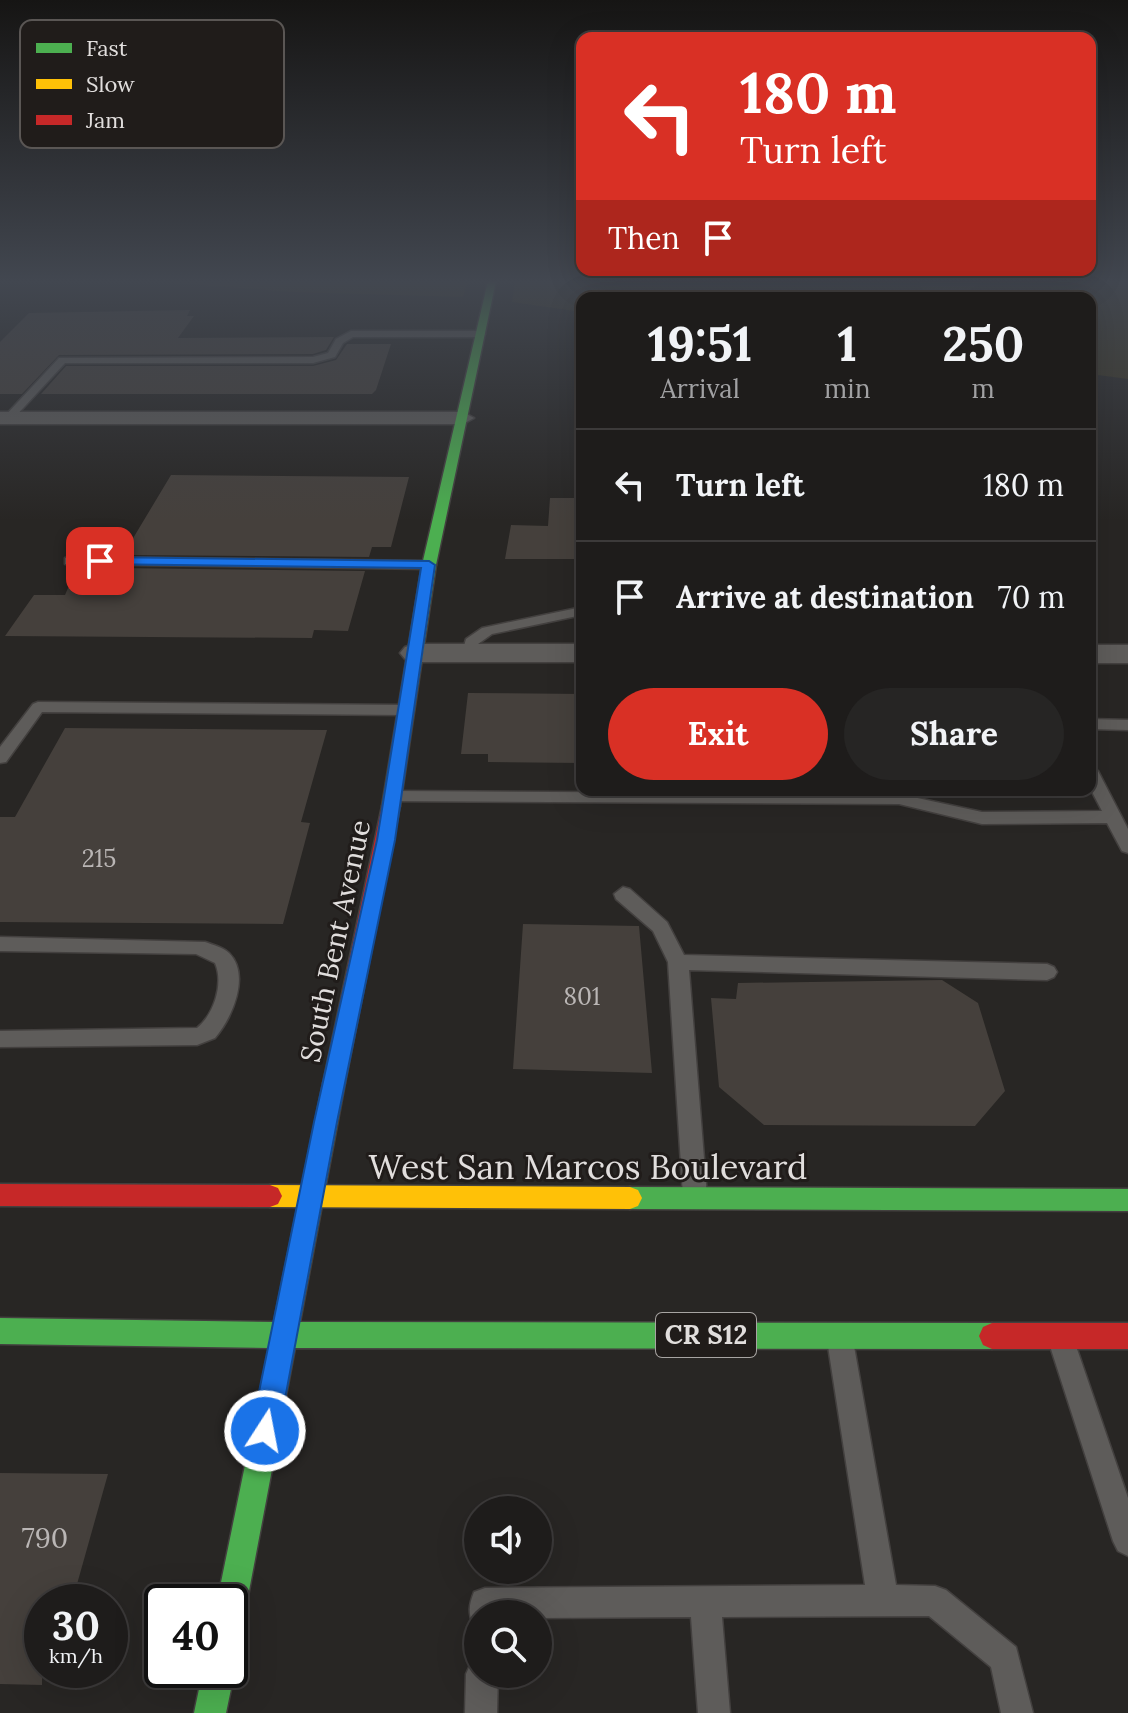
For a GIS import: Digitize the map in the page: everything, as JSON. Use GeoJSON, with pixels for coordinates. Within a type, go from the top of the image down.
{"type":"FeatureCollection","features":[{"type":"Feature","properties":{"kind":"street","name":"South Bent Avenue"},"geometry":{"type":"LineString","coordinates":[[235,1584],[310,1198],[393,796],[429,565],[475,361]]}},
{"type":"Feature","properties":{"kind":"street"},"geometry":{"type":"LineString","coordinates":[[4,418],[463,418]]}},
{"type":"Feature","properties":{"kind":"street"},"geometry":{"type":"LineString","coordinates":[[415,653],[576,653]]}},
{"type":"Feature","properties":{"kind":"street"},"geometry":{"type":"LineString","coordinates":[[1096,654],[1128,654]]}},
{"type":"Feature","properties":{"kind":"street","name":"West San Marcos Boulevard"},"geometry":{"type":"LineString","coordinates":[[0,1195],[1128,1200]]}},
{"type":"Feature","properties":{"kind":"street","name":"CR S12"},"geometry":{"type":"LineString","coordinates":[[0,1331],[284,1335],[1128,1336]]}},
{"type":"Feature","properties":{"kind":"street"},"geometry":{"type":"LineString","coordinates":[[210,1713],[215,1688]]}},
{"type":"Feature","properties":{"kind":"lane"},"geometry":{"type":"LineString","coordinates":[[4,418],[61,361]]}},
{"type":"Feature","properties":{"kind":"lane"},"geometry":{"type":"LineString","coordinates":[[70,561],[429,565]]}},
{"type":"Feature","properties":{"kind":"lane"},"geometry":{"type":"LineString","coordinates":[[469,653],[471,642],[487,631],[576,612]]}},
{"type":"Feature","properties":{"kind":"lane"},"geometry":{"type":"LineString","coordinates":[[0,758],[38,707],[406,710]]}},
{"type":"Feature","properties":{"kind":"lane"},"geometry":{"type":"LineString","coordinates":[[1096,724],[1128,725]]}},
{"type":"Feature","properties":{"kind":"lane"},"geometry":{"type":"LineString","coordinates":[[1096,784],[1128,847]]}},
{"type":"Feature","properties":{"kind":"lane"},"geometry":{"type":"LineString","coordinates":[[393,796],[899,799],[982,818],[1112,817]]}},
{"type":"Feature","properties":{"kind":"lane"},"geometry":{"type":"LineString","coordinates":[[623,894],[660,927],[678,962],[695,1199]]}},
{"type":"Feature","properties":{"kind":"lane"},"geometry":{"type":"LineString","coordinates":[[0,944],[196,947],[217,953],[227,964],[228,983],[217,1019],[207,1034],[190,1038],[0,1039]]}},
{"type":"Feature","properties":{"kind":"lane"},"geometry":{"type":"LineString","coordinates":[[678,962],[1047,972]]}},
{"type":"Feature","properties":{"kind":"lane"},"geometry":{"type":"LineString","coordinates":[[840,1336],[883,1600]]}},
{"type":"Feature","properties":{"kind":"lane"},"geometry":{"type":"LineString","coordinates":[[1060,1336],[1128,1541]]}},
{"type":"Feature","properties":{"kind":"lane"},"geometry":{"type":"LineString","coordinates":[[552,1603],[935,1601],[1005,1658],[1017,1713]]}},
{"type":"Feature","properties":{"kind":"lane"},"geometry":{"type":"LineString","coordinates":[[705,1602],[714,1713]]}},
{"type":"Feature","properties":{"kind":"lane"},"geometry":{"type":"LineString","coordinates":[[481,1713],[482,1688]]}},
{"type":"Feature","properties":{"kind":"shaded area"},"geometry":{"type":"Polygon","coordinates":[[[1096,361],[1128,361],[1128,379],[1096,375],[1096,361]]]}},
{"type":"Feature","properties":{"kind":"building"},"geometry":{"type":"Polygon","coordinates":[[[0,361],[53,361],[22,394],[0,394],[0,361]]]}},
{"type":"Feature","properties":{"kind":"building"},"geometry":{"type":"Polygon","coordinates":[[[332,361],[385,361],[372,394],[41,394],[66,366],[313,366],[332,361]]]}},
{"type":"Feature","properties":{"kind":"building"},"geometry":{"type":"Polygon","coordinates":[[[171,475],[409,477],[391,547],[372,547],[369,557],[123,555],[171,475]]]}},
{"type":"Feature","properties":{"kind":"building"},"geometry":{"type":"Polygon","coordinates":[[[550,498],[576,498],[576,559],[505,559],[511,525],[548,526],[550,498]]]}},
{"type":"Feature","properties":{"kind":"building"},"geometry":{"type":"Polygon","coordinates":[[[115,568],[365,571],[348,631],[314,630],[312,638],[5,636],[34,595],[65,595],[68,588],[103,588],[115,568]]]}},
{"type":"Feature","properties":{"kind":"building"},"geometry":{"type":"Polygon","coordinates":[[[468,693],[576,694],[576,763],[488,762],[488,754],[461,754],[468,693]]]}},
{"type":"Feature","properties":{"kind":"building"},"geometry":{"type":"Polygon","coordinates":[[[65,728],[327,730],[301,822],[310,823],[283,924],[0,922],[0,817],[15,817],[65,728]]]}},
{"type":"Feature","properties":{"kind":"building"},"geometry":{"type":"Polygon","coordinates":[[[523,924],[639,926],[652,1073],[513,1069],[523,924]]]}},
{"type":"Feature","properties":{"kind":"building"},"geometry":{"type":"Polygon","coordinates":[[[942,980],[978,1003],[1005,1091],[975,1126],[764,1125],[719,1087],[711,998],[736,999],[738,983],[942,980]]]}},
{"type":"Feature","properties":{"kind":"building"},"geometry":{"type":"Polygon","coordinates":[[[0,1473],[108,1474],[77,1584],[24,1584],[24,1685],[0,1684],[0,1473]]]}},
{"type":"Feature","properties":{"kind":"traffic: fast"},"geometry":{"type":"LineString","coordinates":[[391,806],[429,565],[474,361]]}},
{"type":"Feature","properties":{"kind":"traffic: fast"},"geometry":{"type":"LineString","coordinates":[[236,1584],[334,1083]]}},
{"type":"Feature","properties":{"kind":"traffic: fast"},"geometry":{"type":"LineString","coordinates":[[630,1198],[1128,1200]]}},
{"type":"Feature","properties":{"kind":"traffic: fast"},"geometry":{"type":"LineString","coordinates":[[0,1331],[284,1335],[992,1336]]}},
{"type":"Feature","properties":{"kind":"traffic: fast"},"geometry":{"type":"LineString","coordinates":[[210,1713],[215,1688]]}},
{"type":"Feature","properties":{"kind":"traffic: slow"},"geometry":{"type":"LineString","coordinates":[[270,1196],[630,1198]]}},
{"type":"Feature","properties":{"kind":"traffic: jam"},"geometry":{"type":"LineString","coordinates":[[334,1083],[391,806]]}},
{"type":"Feature","properties":{"kind":"traffic: jam"},"geometry":{"type":"LineString","coordinates":[[0,1195],[270,1196]]}},
{"type":"Feature","properties":{"kind":"traffic: jam"},"geometry":{"type":"LineString","coordinates":[[992,1336],[1128,1336]]}},
{"type":"Feature","properties":{"kind":"route"},"geometry":{"type":"LineString","coordinates":[[100,561],[429,565],[386,840],[325,1122],[265,1431]]}}]}
